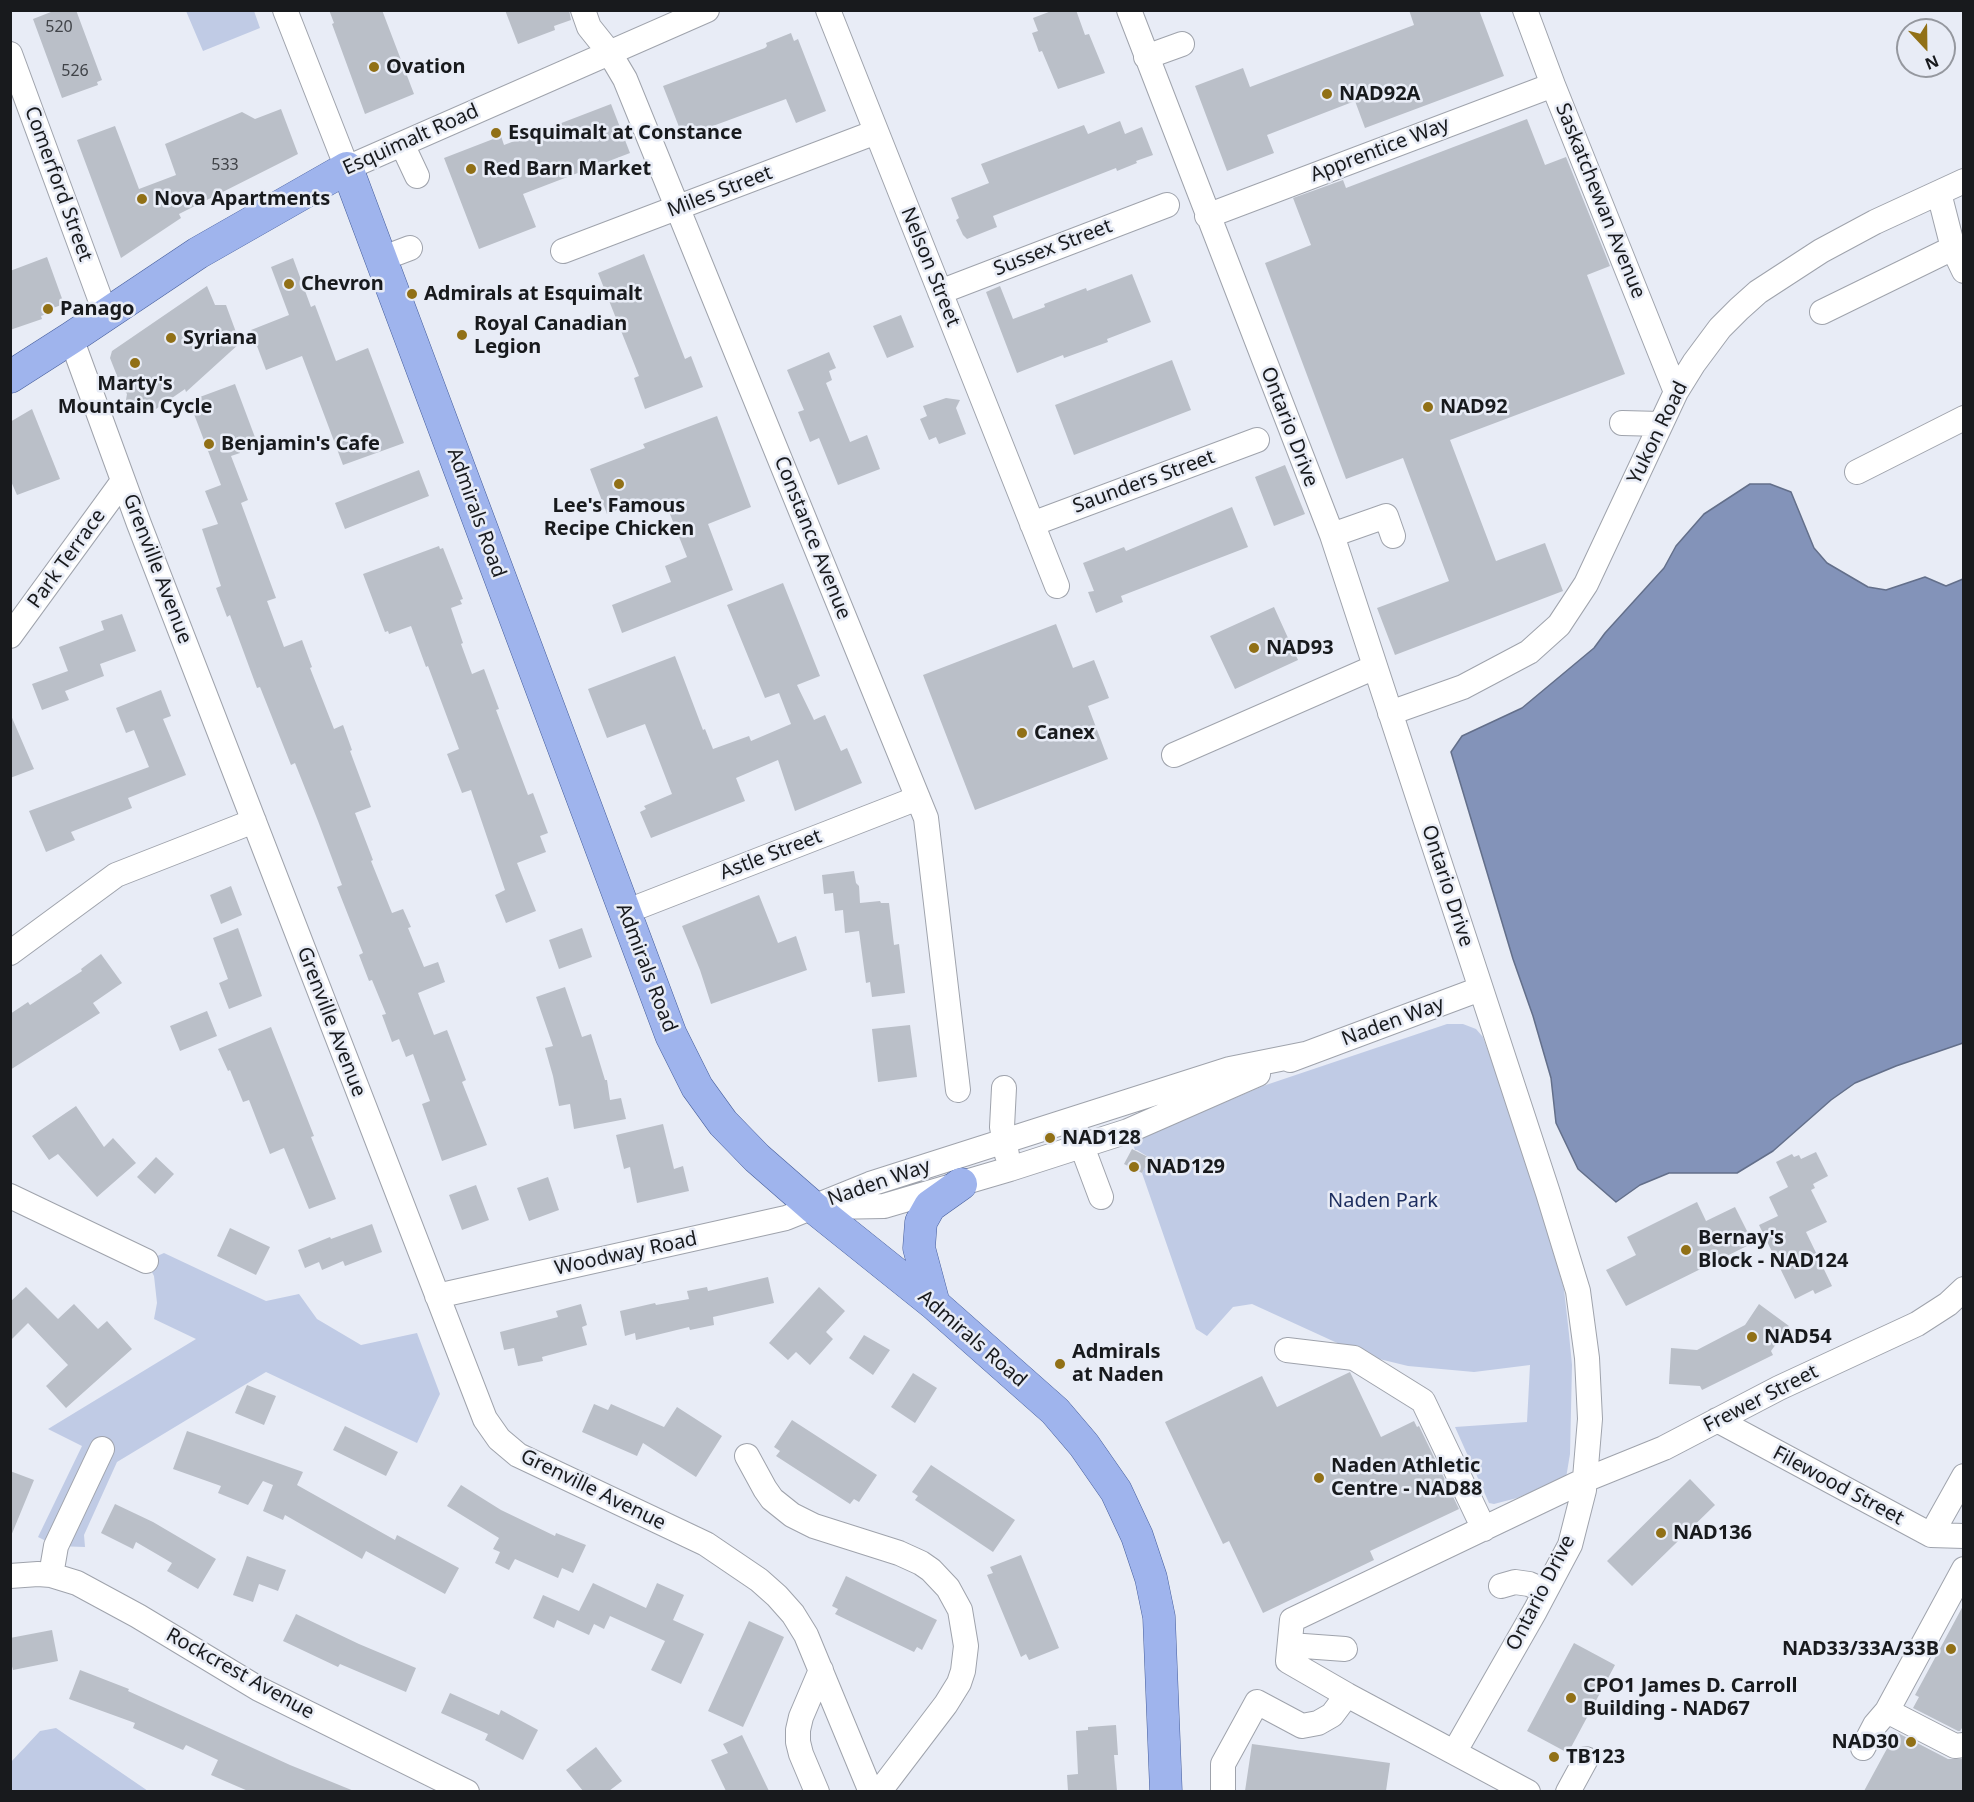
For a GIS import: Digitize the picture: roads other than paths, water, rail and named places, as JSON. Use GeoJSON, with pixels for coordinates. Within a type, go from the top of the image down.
{"type":"FeatureCollection","features":[{"type":"Feature","properties":{"kind":"main road","name":"Admirals Road"},"geometry":{"type":"LineString","coordinates":[[347,168],[395,253],[625,912],[671,1035],[697,1087],[723,1124],[757,1158],[813,1207],[934,1304],[1055,1411],[1084,1445],[1116,1491],[1151,1578],[1159,1617],[1166,1791]]}},
{"type":"Feature","properties":{"kind":"main road","name":"Esquimalt Road"},"geometry":{"type":"LineString","coordinates":[[10,377],[198,253],[347,168]]}},
{"type":"Feature","properties":{"kind":"main road"},"geometry":{"type":"LineString","coordinates":[[934,1304],[919,1248],[921,1222],[930,1206],[961,1184]]}},
{"type":"Feature","properties":{"kind":"street","name":"Admirals Road"},"geometry":{"type":"LineString","coordinates":[[285,10],[347,168]]}},
{"type":"Feature","properties":{"kind":"street","name":"Constance Avenue"},"geometry":{"type":"LineString","coordinates":[[583,10],[589,27],[609,52],[625,79],[926,818],[958,1090]]}},
{"type":"Feature","properties":{"kind":"street","name":"Esquimalt Road"},"geometry":{"type":"LineString","coordinates":[[347,168],[707,10]]}},
{"type":"Feature","properties":{"kind":"street","name":"Nelson Street"},"geometry":{"type":"LineString","coordinates":[[828,10],[1057,586]]}},
{"type":"Feature","properties":{"kind":"street","name":"Saskatchewan Avenue"},"geometry":{"type":"LineString","coordinates":[[1525,10],[1677,392]]}},
{"type":"Feature","properties":{"kind":"street","name":"Ontario Drive"},"geometry":{"type":"LineString","coordinates":[[1131,17],[1332,535],[1578,1291],[1587,1358],[1590,1419],[1585,1480],[1570,1545],[1455,1751]]}},
{"type":"Feature","properties":{"kind":"street"},"geometry":{"type":"LineString","coordinates":[[1146,57],[1182,44]]}},
{"type":"Feature","properties":{"kind":"street","name":"Comerford Street"},"geometry":{"type":"LineString","coordinates":[[10,54],[106,315]]}},
{"type":"Feature","properties":{"kind":"street","name":"Apprentice Way"},"geometry":{"type":"LineString","coordinates":[[1207,216],[1553,85]]}},
{"type":"Feature","properties":{"kind":"street","name":"Miles Street"},"geometry":{"type":"LineString","coordinates":[[563,251],[876,132]]}},
{"type":"Feature","properties":{"kind":"street"},"geometry":{"type":"LineString","coordinates":[[402,144],[417,176]]}},
{"type":"Feature","properties":{"kind":"street","name":"Yukon Road"},"geometry":{"type":"LineString","coordinates":[[1390,713],[1473,682],[1529,652],[1559,625],[1586,584],[1661,424],[1694,363],[1720,328],[1758,292],[1821,251],[1859,230],[1964,181]]}},
{"type":"Feature","properties":{"kind":"street"},"geometry":{"type":"LineString","coordinates":[[1939,193],[1953,248],[1964,271]]}},
{"type":"Feature","properties":{"kind":"street","name":"Sussex Street"},"geometry":{"type":"LineString","coordinates":[[940,292],[1167,205]]}},
{"type":"Feature","properties":{"kind":"street"},"geometry":{"type":"LineString","coordinates":[[1822,312],[1953,248]]}},
{"type":"Feature","properties":{"kind":"street","name":"Grenville Avenue"},"geometry":{"type":"LineString","coordinates":[[71,338],[123,481],[436,1296],[480,1408],[491,1429],[508,1447],[529,1461],[706,1544],[777,1596],[793,1614],[806,1635],[871,1791]]}},
{"type":"Feature","properties":{"kind":"street"},"geometry":{"type":"LineString","coordinates":[[1857,472],[1964,418]]}},
{"type":"Feature","properties":{"kind":"street"},"geometry":{"type":"LineString","coordinates":[[1622,423],[1661,424]]}},
{"type":"Feature","properties":{"kind":"street","name":"Saunders Street"},"geometry":{"type":"LineString","coordinates":[[1032,524],[1257,440]]}},
{"type":"Feature","properties":{"kind":"street","name":"Park Terrace"},"geometry":{"type":"LineString","coordinates":[[10,636],[123,481]]}},
{"type":"Feature","properties":{"kind":"street"},"geometry":{"type":"LineString","coordinates":[[1332,535],[1386,516],[1393,536]]}},
{"type":"Feature","properties":{"kind":"street"},"geometry":{"type":"LineString","coordinates":[[1174,755],[1375,667]]}},
{"type":"Feature","properties":{"kind":"street","name":"Astle Street"},"geometry":{"type":"LineString","coordinates":[[625,912],[918,798]]}},
{"type":"Feature","properties":{"kind":"street"},"geometry":{"type":"LineString","coordinates":[[10,953],[116,874],[254,821]]}},
{"type":"Feature","properties":{"kind":"street","name":"Naden Way"},"geometry":{"type":"LineString","coordinates":[[813,1207],[884,1206],[1128,1131],[1305,1054],[1480,989]]}},
{"type":"Feature","properties":{"kind":"street","name":"Naden Way"},"geometry":{"type":"LineString","coordinates":[[813,1207],[870,1184],[1230,1069],[1305,1054]]}},
{"type":"Feature","properties":{"kind":"street"},"geometry":{"type":"LineString","coordinates":[[1004,1088],[1002,1127],[1010,1169]]}},
{"type":"Feature","properties":{"kind":"street"},"geometry":{"type":"LineString","coordinates":[[1072,1119],[1101,1197]]}},
{"type":"Feature","properties":{"kind":"street"},"geometry":{"type":"LineString","coordinates":[[10,1196],[146,1261]]}},
{"type":"Feature","properties":{"kind":"street","name":"Woodway Road"},"geometry":{"type":"LineString","coordinates":[[436,1296],[786,1218],[813,1207]]}},
{"type":"Feature","properties":{"kind":"street","name":"Frewer Street"},"geometry":{"type":"LineString","coordinates":[[1290,1645],[1292,1620],[1585,1480],[1664,1448],[1779,1388],[1917,1324],[1948,1304],[1964,1289]]}},
{"type":"Feature","properties":{"kind":"street"},"geometry":{"type":"LineString","coordinates":[[1287,1350],[1354,1358],[1430,1401],[1484,1529]]}},
{"type":"Feature","properties":{"kind":"street","name":"Filewood Street"},"geometry":{"type":"LineString","coordinates":[[1717,1420],[1784,1464],[1893,1522],[1931,1535],[1964,1536]]}},
{"type":"Feature","properties":{"kind":"street"},"geometry":{"type":"LineString","coordinates":[[51,1575],[56,1546],[102,1449]]}},
{"type":"Feature","properties":{"kind":"street"},"geometry":{"type":"LineString","coordinates":[[747,1456],[765,1489],[792,1515],[814,1526],[911,1557],[940,1579],[958,1605],[964,1622],[966,1647],[966,1659],[959,1683],[946,1704],[879,1791]]}},
{"type":"Feature","properties":{"kind":"street"},"geometry":{"type":"LineString","coordinates":[[1931,1535],[1964,1476]]}},
{"type":"Feature","properties":{"kind":"street"},"geometry":{"type":"LineString","coordinates":[[1863,1748],[1964,1569]]}},
{"type":"Feature","properties":{"kind":"street","name":"Rockcrest Avenue"},"geometry":{"type":"LineString","coordinates":[[10,1576],[51,1575],[77,1583],[118,1604],[259,1689],[467,1791]]}},
{"type":"Feature","properties":{"kind":"street"},"geometry":{"type":"LineString","coordinates":[[1501,1586],[1515,1582],[1529,1584],[1545,1591]]}},
{"type":"Feature","properties":{"kind":"street"},"geometry":{"type":"LineString","coordinates":[[1345,1649],[1290,1645],[1288,1661],[1528,1791]]}},
{"type":"Feature","properties":{"kind":"street"},"geometry":{"type":"LineString","coordinates":[[817,1791],[801,1754],[798,1730],[821,1670]]}},
{"type":"Feature","properties":{"kind":"street"},"geometry":{"type":"LineString","coordinates":[[1223,1791],[1222,1764],[1257,1702],[1302,1726],[1318,1723],[1332,1716],[1347,1695]]}},
{"type":"Feature","properties":{"kind":"street"},"geometry":{"type":"LineString","coordinates":[[1884,1714],[1954,1746],[1964,1745]]}},
{"type":"Feature","properties":{"kind":"street"},"geometry":{"type":"LineString","coordinates":[[1569,1791],[1586,1759]]}},
{"type":"Feature","properties":{"kind":"street"},"geometry":{"type":"LineString","coordinates":[[861,1767],[866,1774],[880,1779],[894,1772]]}},
{"type":"Feature","properties":{"kind":"place","name":"Ovation"},"geometry":{"type":"Point","coordinates":[374,67]}},
{"type":"Feature","properties":{"kind":"place","name":"NAD92A"},"geometry":{"type":"Point","coordinates":[1327,94]}},
{"type":"Feature","properties":{"kind":"place","name":"Esquimalt at Constance"},"geometry":{"type":"Point","coordinates":[496,133]}},
{"type":"Feature","properties":{"kind":"place","name":"Red Barn Market"},"geometry":{"type":"Point","coordinates":[471,169]}},
{"type":"Feature","properties":{"kind":"place","name":"Nova Apartments"},"geometry":{"type":"Point","coordinates":[142,199]}},
{"type":"Feature","properties":{"kind":"place","name":"Chevron"},"geometry":{"type":"Point","coordinates":[289,284]}},
{"type":"Feature","properties":{"kind":"place","name":"Admirals at Esquimalt"},"geometry":{"type":"Point","coordinates":[412,294]}},
{"type":"Feature","properties":{"kind":"place","name":"Panago"},"geometry":{"type":"Point","coordinates":[48,309]}},
{"type":"Feature","properties":{"kind":"place","name":"Royal Canadian Legion"},"geometry":{"type":"Point","coordinates":[462,335]}},
{"type":"Feature","properties":{"kind":"place","name":"Syriana"},"geometry":{"type":"Point","coordinates":[171,338]}},
{"type":"Feature","properties":{"kind":"place","name":"Marty's Mountain Cycle"},"geometry":{"type":"Point","coordinates":[135,363]}},
{"type":"Feature","properties":{"kind":"place","name":"NAD92"},"geometry":{"type":"Point","coordinates":[1428,407]}},
{"type":"Feature","properties":{"kind":"place","name":"Benjamin's Cafe"},"geometry":{"type":"Point","coordinates":[209,444]}},
{"type":"Feature","properties":{"kind":"place","name":"Lee's Famous Recipe Chicken"},"geometry":{"type":"Point","coordinates":[619,484]}},
{"type":"Feature","properties":{"kind":"place","name":"NAD93"},"geometry":{"type":"Point","coordinates":[1254,648]}},
{"type":"Feature","properties":{"kind":"place","name":"Canex"},"geometry":{"type":"Point","coordinates":[1022,733]}},
{"type":"Feature","properties":{"kind":"place","name":"NAD128"},"geometry":{"type":"Point","coordinates":[1050,1138]}},
{"type":"Feature","properties":{"kind":"place","name":"NAD129"},"geometry":{"type":"Point","coordinates":[1134,1167]}},
{"type":"Feature","properties":{"kind":"place","name":"Bernay's Block - NAD124"},"geometry":{"type":"Point","coordinates":[1686,1250]}},
{"type":"Feature","properties":{"kind":"place","name":"NAD54"},"geometry":{"type":"Point","coordinates":[1752,1337]}},
{"type":"Feature","properties":{"kind":"place","name":"Admirals at Naden"},"geometry":{"type":"Point","coordinates":[1060,1364]}},
{"type":"Feature","properties":{"kind":"place","name":"Naden Athletic Centre - NAD88"},"geometry":{"type":"Point","coordinates":[1319,1478]}},
{"type":"Feature","properties":{"kind":"place","name":"NAD136"},"geometry":{"type":"Point","coordinates":[1661,1533]}},
{"type":"Feature","properties":{"kind":"place","name":"NAD33/33A/33B"},"geometry":{"type":"Point","coordinates":[1951,1649]}},
{"type":"Feature","properties":{"kind":"place","name":"CPO1 James D. Carroll Building - NAD67"},"geometry":{"type":"Point","coordinates":[1571,1698]}},
{"type":"Feature","properties":{"kind":"place","name":"NAD30"},"geometry":{"type":"Point","coordinates":[1911,1742]}},
{"type":"Feature","properties":{"kind":"place","name":"TB123"},"geometry":{"type":"Point","coordinates":[1554,1757]}},
{"type":"Feature","properties":{"kind":"park label","name":"Naden Park"},"geometry":{"type":"Point","coordinates":[1383,1201]}}]}
